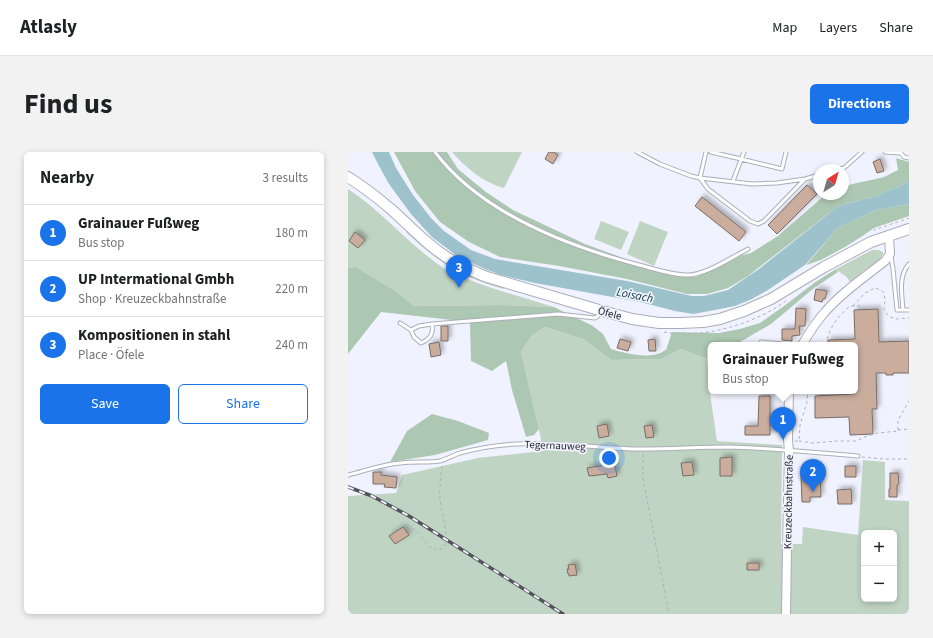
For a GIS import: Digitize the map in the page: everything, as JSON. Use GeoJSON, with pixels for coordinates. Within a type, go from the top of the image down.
{"type":"FeatureCollection","features":[{"type":"Feature","properties":{"kind":"main road","name":"Öfele"},"geometry":{"type":"LineString","coordinates":[[348,177],[371,192],[434,248],[470,270],[486,277],[599,310],[659,323],[681,324],[703,322],[744,311],[770,299],[824,267],[871,242],[909,229]]}},
{"type":"Feature","properties":{"kind":"street"},"geometry":{"type":"LineString","coordinates":[[804,342],[813,327],[826,311],[890,254],[889,235]]}},
{"type":"Feature","properties":{"kind":"street","name":"Kreuzeckbahnstraße"},"geometry":{"type":"LineString","coordinates":[[786,614],[790,394]]}},
{"type":"Feature","properties":{"kind":"lane"},"geometry":{"type":"LineString","coordinates":[[435,152],[456,176],[478,194],[508,215],[575,245],[623,261],[688,276],[698,274],[748,249]]}},
{"type":"Feature","properties":{"kind":"lane"},"geometry":{"type":"LineString","coordinates":[[637,152],[660,164],[700,178],[758,184],[777,183],[813,177]]}},
{"type":"Feature","properties":{"kind":"lane"},"geometry":{"type":"LineString","coordinates":[[706,152],[700,178],[708,189],[750,221],[758,224],[764,221],[805,179]]}},
{"type":"Feature","properties":{"kind":"lane"},"geometry":{"type":"LineString","coordinates":[[711,152],[782,169],[786,152]]}},
{"type":"Feature","properties":{"kind":"lane"},"geometry":{"type":"LineString","coordinates":[[733,181],[744,152]]}},
{"type":"Feature","properties":{"kind":"lane"},"geometry":{"type":"LineString","coordinates":[[848,164],[862,152]]}},
{"type":"Feature","properties":{"kind":"lane"},"geometry":{"type":"LineString","coordinates":[[885,152],[900,152],[904,157],[909,158]]}},
{"type":"Feature","properties":{"kind":"lane"},"geometry":{"type":"LineString","coordinates":[[890,254],[897,310],[909,310]]}},
{"type":"Feature","properties":{"kind":"lane"},"geometry":{"type":"LineString","coordinates":[[903,310],[903,274],[909,264]]}},
{"type":"Feature","properties":{"kind":"lane"},"geometry":{"type":"LineString","coordinates":[[411,330],[418,326],[432,324],[558,314],[595,318],[598,316],[599,310]]}},
{"type":"Feature","properties":{"kind":"lane"},"geometry":{"type":"LineString","coordinates":[[400,323],[411,330],[414,337],[421,344],[428,340],[433,330],[432,324]]}},
{"type":"Feature","properties":{"kind":"lane","name":"Tegernauweg"},"geometry":{"type":"LineString","coordinates":[[348,474],[401,463],[432,462],[461,453],[489,447],[536,443],[643,449],[729,447],[858,456]]}},
{"type":"Feature","properties":{"kind":"path"},"geometry":{"type":"LineString","coordinates":[[853,306],[865,293],[875,288],[881,290],[884,294],[886,301],[884,309],[888,316],[896,319],[909,318]]}},
{"type":"Feature","properties":{"kind":"path"},"geometry":{"type":"LineString","coordinates":[[663,332],[691,334],[716,331],[754,320],[780,305],[792,296]]}},
{"type":"Feature","properties":{"kind":"path"},"geometry":{"type":"LineString","coordinates":[[826,342],[832,327],[842,313],[850,306],[860,306]]}},
{"type":"Feature","properties":{"kind":"path"},"geometry":{"type":"LineString","coordinates":[[799,441],[800,425],[807,402],[808,394]]}},
{"type":"Feature","properties":{"kind":"path"},"geometry":{"type":"LineString","coordinates":[[898,431],[898,420],[909,401]]}},
{"type":"Feature","properties":{"kind":"path"},"geometry":{"type":"LineString","coordinates":[[788,441],[813,443],[856,441],[878,433],[898,431],[909,428]]}},
{"type":"Feature","properties":{"kind":"path"},"geometry":{"type":"LineString","coordinates":[[643,449],[643,477],[669,614]]}},
{"type":"Feature","properties":{"kind":"path"},"geometry":{"type":"LineString","coordinates":[[858,456],[884,459],[909,459]]}},
{"type":"Feature","properties":{"kind":"path"},"geometry":{"type":"LineString","coordinates":[[407,530],[412,528],[416,530],[425,542],[432,548],[438,550],[444,548],[446,540],[440,500],[442,460]]}},
{"type":"Feature","properties":{"kind":"green space"},"geometry":{"type":"Polygon","coordinates":[[[394,152],[447,152],[458,169],[486,192],[513,210],[585,244],[623,258],[664,273],[696,277],[740,256],[751,253],[778,236],[819,200],[849,200],[849,185],[884,177],[898,170],[896,158],[909,162],[909,181],[876,196],[838,206],[748,276],[728,288],[707,294],[687,294],[627,279],[559,266],[500,257],[469,242],[440,222],[415,191],[394,152]]]}},
{"type":"Feature","properties":{"kind":"green space"},"geometry":{"type":"Polygon","coordinates":[[[452,152],[522,152],[504,188],[482,179],[463,164],[452,152]]]}},
{"type":"Feature","properties":{"kind":"green space"},"geometry":{"type":"Polygon","coordinates":[[[348,189],[372,207],[418,248],[445,269],[488,287],[554,307],[502,305],[414,306],[397,292],[356,267],[348,268],[348,189]]]}},
{"type":"Feature","properties":{"kind":"green space"},"geometry":{"type":"Polygon","coordinates":[[[909,204],[909,216],[874,228],[845,247],[821,260],[806,265],[838,228],[876,210],[909,204]]]}},
{"type":"Feature","properties":{"kind":"green space"},"geometry":{"type":"Polygon","coordinates":[[[601,221],[629,232],[621,250],[594,239],[601,221]]]}},
{"type":"Feature","properties":{"kind":"green space"},"geometry":{"type":"Polygon","coordinates":[[[640,221],[668,232],[654,266],[627,254],[640,221]]]}},
{"type":"Feature","properties":{"kind":"green space"},"geometry":{"type":"Polygon","coordinates":[[[407,230],[505,286],[504,289],[489,285],[460,273],[436,258],[406,232],[407,230]]]}},
{"type":"Feature","properties":{"kind":"green space"},"geometry":{"type":"Polygon","coordinates":[[[872,250],[883,252],[873,271],[840,297],[850,283],[846,276],[836,269],[872,250]]]}},
{"type":"Feature","properties":{"kind":"green space"},"geometry":{"type":"Polygon","coordinates":[[[356,267],[397,292],[414,306],[502,305],[554,307],[593,326],[603,334],[611,349],[640,355],[658,354],[666,350],[672,332],[719,333],[760,323],[814,283],[836,269],[838,272],[814,288],[771,324],[740,342],[708,342],[707,359],[681,349],[661,359],[611,360],[583,339],[545,327],[532,335],[521,352],[539,429],[534,435],[526,437],[512,390],[506,361],[492,371],[471,361],[470,322],[381,312],[348,354],[348,268],[356,267]]]}},
{"type":"Feature","properties":{"kind":"green space"},"geometry":{"type":"Polygon","coordinates":[[[545,327],[583,339],[611,360],[661,359],[681,349],[707,359],[708,394],[710,394],[717,441],[782,445],[781,544],[802,544],[803,527],[858,535],[863,460],[885,462],[885,500],[909,501],[909,614],[348,614],[348,496],[396,493],[402,475],[478,458],[543,451],[521,352],[532,335],[545,327]]]}},
{"type":"Feature","properties":{"kind":"green space"},"geometry":{"type":"Polygon","coordinates":[[[432,414],[458,421],[489,433],[488,440],[435,455],[390,462],[407,431],[432,414]]]}},
{"type":"Feature","properties":{"kind":"water","name":"Loisach"},"geometry":{"type":"Polygon","coordinates":[[[372,152],[389,152],[396,168],[413,195],[431,218],[444,231],[471,250],[495,259],[627,281],[692,296],[704,296],[728,290],[759,269],[838,206],[876,196],[909,181],[909,204],[876,210],[838,228],[805,265],[752,299],[735,306],[693,314],[640,302],[535,283],[501,275],[457,256],[432,237],[411,214],[389,184],[372,152]]]}},
{"type":"Feature","properties":{"kind":"building"},"geometry":{"type":"Polygon","coordinates":[[[549,152],[553,152],[558,155],[553,164],[545,159],[549,152]]]}},
{"type":"Feature","properties":{"kind":"building"},"geometry":{"type":"Polygon","coordinates":[[[880,159],[884,171],[877,173],[873,162],[880,159]]]}},
{"type":"Feature","properties":{"kind":"building"},"geometry":{"type":"Polygon","coordinates":[[[807,185],[813,190],[813,198],[777,234],[768,225],[807,185]]]}},
{"type":"Feature","properties":{"kind":"building"},"geometry":{"type":"Polygon","coordinates":[[[702,197],[746,232],[739,241],[695,206],[702,197]]]}},
{"type":"Feature","properties":{"kind":"building"},"geometry":{"type":"Polygon","coordinates":[[[355,232],[365,240],[358,248],[349,241],[355,232]]]}},
{"type":"Feature","properties":{"kind":"building"},"geometry":{"type":"Polygon","coordinates":[[[816,289],[827,291],[825,299],[823,299],[822,302],[814,300],[816,289]]]}},
{"type":"Feature","properties":{"kind":"building"},"geometry":{"type":"Polygon","coordinates":[[[796,308],[806,309],[805,326],[799,326],[800,335],[792,336],[792,341],[782,340],[782,329],[795,329],[796,308]]]}},
{"type":"Feature","properties":{"kind":"building"},"geometry":{"type":"Polygon","coordinates":[[[878,309],[879,342],[909,341],[909,373],[893,373],[893,375],[886,375],[886,373],[876,373],[877,409],[872,409],[873,434],[850,435],[849,417],[815,418],[815,396],[858,394],[858,342],[828,342],[828,340],[855,339],[854,310],[878,309]]]}},
{"type":"Feature","properties":{"kind":"building"},"geometry":{"type":"Polygon","coordinates":[[[441,326],[448,326],[448,341],[441,341],[441,326]]]}},
{"type":"Feature","properties":{"kind":"building"},"geometry":{"type":"Polygon","coordinates":[[[620,339],[631,342],[628,351],[617,348],[620,339]]]}},
{"type":"Feature","properties":{"kind":"building"},"geometry":{"type":"Polygon","coordinates":[[[655,339],[656,351],[649,351],[648,340],[655,339]]]}},
{"type":"Feature","properties":{"kind":"building"},"geometry":{"type":"Polygon","coordinates":[[[439,342],[441,355],[431,357],[429,344],[439,342]]]}},
{"type":"Feature","properties":{"kind":"building"},"geometry":{"type":"Polygon","coordinates":[[[759,396],[770,396],[770,435],[745,435],[745,426],[758,426],[759,396]]]}},
{"type":"Feature","properties":{"kind":"building"},"geometry":{"type":"Polygon","coordinates":[[[607,424],[609,436],[599,438],[597,426],[607,424]]]}},
{"type":"Feature","properties":{"kind":"building"},"geometry":{"type":"Polygon","coordinates":[[[652,425],[654,437],[646,438],[644,426],[652,425]]]}},
{"type":"Feature","properties":{"kind":"building"},"geometry":{"type":"Polygon","coordinates":[[[732,457],[732,476],[720,476],[720,458],[732,457]]]}},
{"type":"Feature","properties":{"kind":"building"},"geometry":{"type":"Polygon","coordinates":[[[614,461],[617,476],[608,478],[607,474],[589,476],[587,468],[606,465],[605,462],[614,461]]]}},
{"type":"Feature","properties":{"kind":"building"},"geometry":{"type":"Polygon","coordinates":[[[692,462],[694,475],[683,476],[681,463],[692,462]]]}},
{"type":"Feature","properties":{"kind":"building"},"geometry":{"type":"Polygon","coordinates":[[[845,466],[856,466],[856,477],[845,477],[845,466]]]}},
{"type":"Feature","properties":{"kind":"building"},"geometry":{"type":"Polygon","coordinates":[[[373,472],[381,472],[381,475],[397,477],[396,488],[384,487],[385,484],[373,484],[373,472]]]}},
{"type":"Feature","properties":{"kind":"building"},"geometry":{"type":"Polygon","coordinates":[[[890,473],[898,473],[899,484],[897,485],[897,497],[889,497],[890,473]]]}},
{"type":"Feature","properties":{"kind":"building"},"geometry":{"type":"Polygon","coordinates":[[[810,474],[810,477],[820,476],[821,497],[810,497],[810,502],[802,502],[801,475],[810,474]]]}},
{"type":"Feature","properties":{"kind":"building"},"geometry":{"type":"Polygon","coordinates":[[[851,489],[852,504],[838,504],[837,490],[851,489]]]}},
{"type":"Feature","properties":{"kind":"building"},"geometry":{"type":"Polygon","coordinates":[[[403,527],[409,535],[395,544],[389,536],[403,527]]]}},
{"type":"Feature","properties":{"kind":"building"},"geometry":{"type":"Polygon","coordinates":[[[747,563],[759,563],[759,570],[747,570],[747,563]]]}},
{"type":"Feature","properties":{"kind":"building"},"geometry":{"type":"Polygon","coordinates":[[[575,564],[577,575],[569,576],[567,569],[569,569],[568,565],[575,564]]]}},
{"type":"Feature","properties":{"kind":"railway"},"geometry":{"type":"LineString","coordinates":[[348,487],[372,496],[409,516],[563,614]]}},
{"type":"Feature","properties":{"kind":"place","name":"Kompositionen in stahl"},"geometry":{"type":"Point","coordinates":[459,288]}},
{"type":"Feature","properties":{"kind":"place","name":"Grainauer Fußweg"},"geometry":{"type":"Point","coordinates":[783,440]}},
{"type":"Feature","properties":{"kind":"place","name":"UP Intermational Gmbh"},"geometry":{"type":"Point","coordinates":[813,492]}}]}
